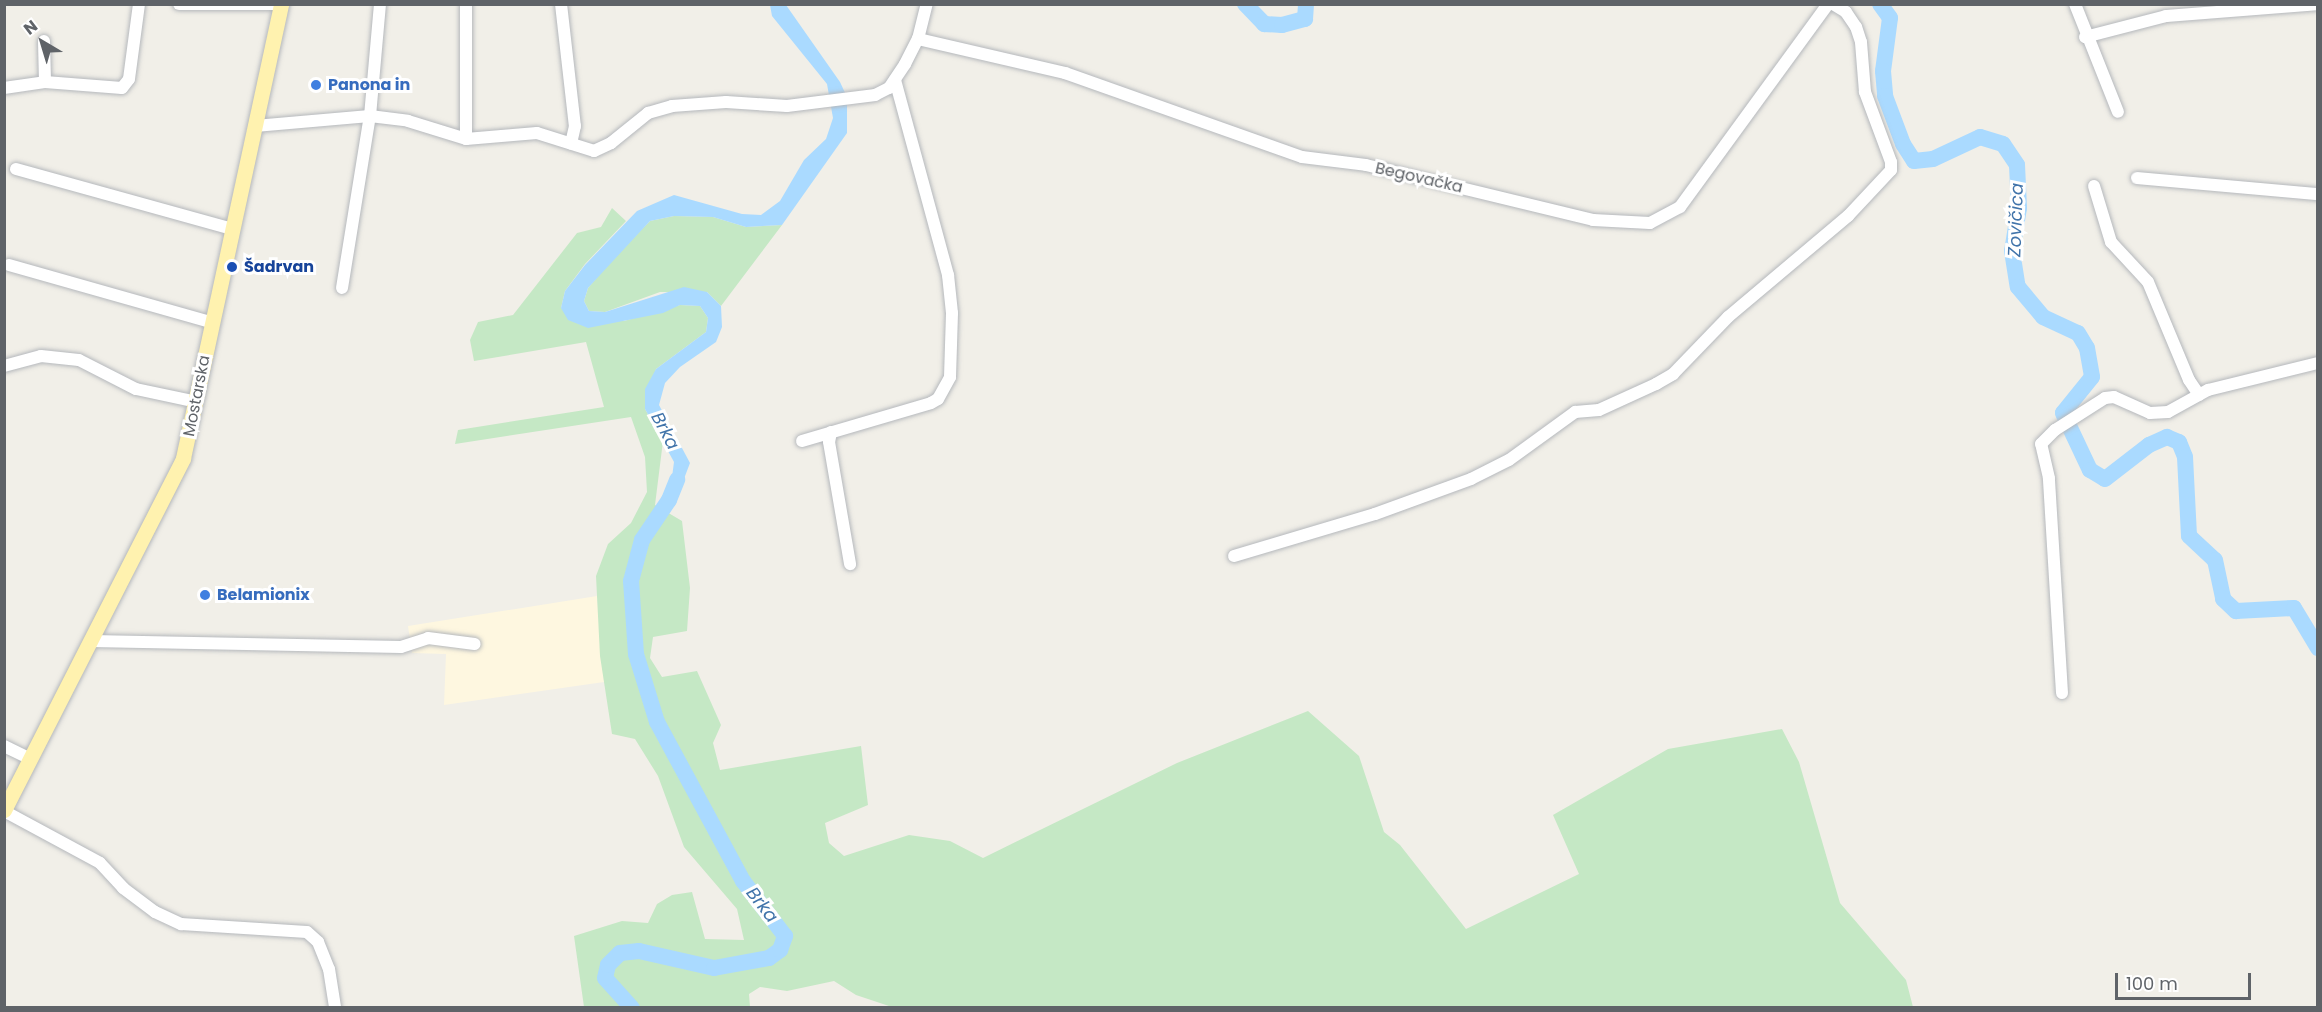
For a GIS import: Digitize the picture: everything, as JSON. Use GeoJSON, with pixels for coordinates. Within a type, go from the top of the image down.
{"type":"FeatureCollection","features":[{"type":"Feature","properties":{"kind":"main road","name":"Mostarska"},"geometry":{"type":"LineString","coordinates":[[4,810],[171,487],[183,458],[197,402],[211,322],[280,4]]}},
{"type":"Feature","properties":{"kind":"street"},"geometry":{"type":"LineString","coordinates":[[4,88],[45,82],[116,89],[126,84],[139,4]]}},
{"type":"Feature","properties":{"kind":"street"},"geometry":{"type":"LineString","coordinates":[[179,4],[280,4]]}},
{"type":"Feature","properties":{"kind":"street"},"geometry":{"type":"LineString","coordinates":[[342,288],[370,116],[380,4]]}},
{"type":"Feature","properties":{"kind":"street"},"geometry":{"type":"LineString","coordinates":[[466,4],[466,140]]}},
{"type":"Feature","properties":{"kind":"street"},"geometry":{"type":"LineString","coordinates":[[561,4],[575,126],[571,144]]}},
{"type":"Feature","properties":{"kind":"street"},"geometry":{"type":"LineString","coordinates":[[255,126],[370,116],[408,121],[466,140],[537,133],[588,151],[602,149],[648,113],[672,106],[726,102],[787,106],[821,104],[858,99],[881,92],[895,80],[918,39],[927,4]]}},
{"type":"Feature","properties":{"kind":"street","name":"Begovačka"},"geometry":{"type":"LineString","coordinates":[[918,39],[1065,73],[1302,157],[1366,165],[1593,220],[1650,223],[1680,207],[1828,4]]}},
{"type":"Feature","properties":{"kind":"street"},"geometry":{"type":"LineString","coordinates":[[1234,556],[1375,514],[1471,479],[1509,460],[1575,412],[1599,410],[1656,384],[1673,374],[1728,317],[1848,216],[1891,170],[1892,162],[1865,92],[1861,42],[1856,27],[1846,12],[1833,4]]}},
{"type":"Feature","properties":{"kind":"street"},"geometry":{"type":"LineString","coordinates":[[2075,4],[2085,37],[2118,112]]}},
{"type":"Feature","properties":{"kind":"street"},"geometry":{"type":"LineString","coordinates":[[2085,37],[2166,16],[2317,4]]}},
{"type":"Feature","properties":{"kind":"street"},"geometry":{"type":"LineString","coordinates":[[45,41],[45,82]]}},
{"type":"Feature","properties":{"kind":"street"},"geometry":{"type":"LineString","coordinates":[[802,441],[931,403],[938,399],[950,378],[952,313],[948,275],[895,80]]}},
{"type":"Feature","properties":{"kind":"street"},"geometry":{"type":"LineString","coordinates":[[16,169],[232,229]]}},
{"type":"Feature","properties":{"kind":"street"},"geometry":{"type":"LineString","coordinates":[[2137,178],[2318,194]]}},
{"type":"Feature","properties":{"kind":"street"},"geometry":{"type":"LineString","coordinates":[[2094,186],[2111,242],[2148,282],[2189,380],[2199,395]]}},
{"type":"Feature","properties":{"kind":"street"},"geometry":{"type":"LineString","coordinates":[[9,265],[211,322]]}},
{"type":"Feature","properties":{"kind":"street"},"geometry":{"type":"LineString","coordinates":[[4,366],[41,356],[79,360],[136,389],[197,402]]}},
{"type":"Feature","properties":{"kind":"street"},"geometry":{"type":"LineString","coordinates":[[2062,693],[2049,478],[2040,453],[2041,444],[2055,430],[2104,398],[2114,397],[2150,413],[2168,412],[2199,395],[2318,363]]}},
{"type":"Feature","properties":{"kind":"street"},"geometry":{"type":"LineString","coordinates":[[831,432],[829,442],[850,564]]}},
{"type":"Feature","properties":{"kind":"street"},"geometry":{"type":"LineString","coordinates":[[91,641],[401,647],[428,638],[475,644]]}},
{"type":"Feature","properties":{"kind":"street"},"geometry":{"type":"LineString","coordinates":[[4,746],[31,759]]}},
{"type":"Feature","properties":{"kind":"street"},"geometry":{"type":"LineString","coordinates":[[4,810],[100,863],[123,888],[155,912],[181,924],[307,932],[318,942],[329,969],[335,1008]]}},
{"type":"Feature","properties":{"kind":"shaded area"},"geometry":{"type":"Polygon","coordinates":[[[597,596],[604,682],[444,705],[446,654],[412,653],[408,626],[597,596]]]}},
{"type":"Feature","properties":{"kind":"green space"},"geometry":{"type":"Polygon","coordinates":[[[612,208],[626,221],[585,264],[565,291],[561,308],[624,321],[680,305],[700,306],[708,318],[706,332],[656,369],[645,409],[663,441],[655,505],[682,521],[690,588],[687,631],[653,637],[650,658],[662,677],[697,671],[721,725],[713,743],[720,770],[861,746],[868,805],[825,823],[829,843],[844,856],[909,835],[950,841],[983,858],[1177,763],[1308,711],[1359,756],[1384,832],[1400,845],[1466,929],[1579,874],[1553,815],[1668,749],[1782,729],[1799,762],[1840,903],[1906,980],[1913,1007],[895,1008],[856,995],[834,981],[787,991],[760,987],[749,994],[750,1007],[584,1007],[574,936],[622,921],[648,923],[657,904],[672,895],[692,892],[705,939],[744,940],[737,909],[684,847],[658,776],[635,739],[612,734],[600,656],[596,576],[608,544],[631,523],[647,492],[645,457],[631,417],[455,444],[458,430],[604,407],[586,342],[474,361],[470,340],[478,322],[513,315],[577,233],[601,227],[612,208]]]}},
{"type":"Feature","properties":{"kind":"green space"},"geometry":{"type":"Polygon","coordinates":[[[674,216],[713,217],[746,227],[782,225],[721,306],[707,292],[660,292],[605,312],[589,311],[584,301],[588,288],[611,261],[650,221],[674,216]]]}},
{"type":"Feature","properties":{"kind":"water"},"geometry":{"type":"Polygon","coordinates":[[[770,5],[786,5],[840,82],[847,97],[847,133],[782,225],[746,227],[713,217],[674,216],[650,221],[588,288],[584,301],[589,311],[605,312],[684,287],[707,292],[721,306],[722,327],[716,342],[680,367],[665,383],[659,405],[690,463],[682,484],[669,500],[674,462],[645,409],[645,389],[656,369],[706,332],[708,318],[700,306],[680,305],[663,313],[588,328],[568,320],[561,308],[565,291],[585,265],[637,211],[674,195],[742,214],[761,215],[780,201],[804,160],[826,139],[833,118],[827,84],[772,16],[770,5]]]}},
{"type":"Feature","properties":{"kind":"waterway","name":"Zovičica"},"geometry":{"type":"LineString","coordinates":[[1245,4],[1264,24],[1282,25],[1305,19],[1306,4]]}},
{"type":"Feature","properties":{"kind":"waterway","name":"Zovičica"},"geometry":{"type":"LineString","coordinates":[[1880,4],[1890,18],[1883,71],[1885,96],[1903,144],[1914,161],[1933,159],[1980,137],[2003,144],[2017,165],[2019,208],[2012,251],[2018,287],[2043,317],[2078,333],[2087,348],[2092,377],[2063,413],[2090,470],[2105,479],[2149,445],[2167,437],[2179,442],[2185,457],[2189,536],[2215,560],[2223,599],[2236,611],[2294,608],[2318,648]]}},
{"type":"Feature","properties":{"kind":"waterway","name":"Brka"},"geometry":{"type":"LineString","coordinates":[[632,1008],[605,978],[608,965],[620,953],[639,951],[714,968],[769,958],[780,950],[785,936],[743,881],[657,722],[636,654],[631,581],[642,540],[669,500],[677,480]]}},
{"type":"Feature","properties":{"kind":"place","name":"Panona in"},"geometry":{"type":"Point","coordinates":[316,85]}},
{"type":"Feature","properties":{"kind":"place","name":"Šadrvan"},"geometry":{"type":"Point","coordinates":[232,267]}},
{"type":"Feature","properties":{"kind":"place","name":"Belamionix"},"geometry":{"type":"Point","coordinates":[205,595]}}]}
